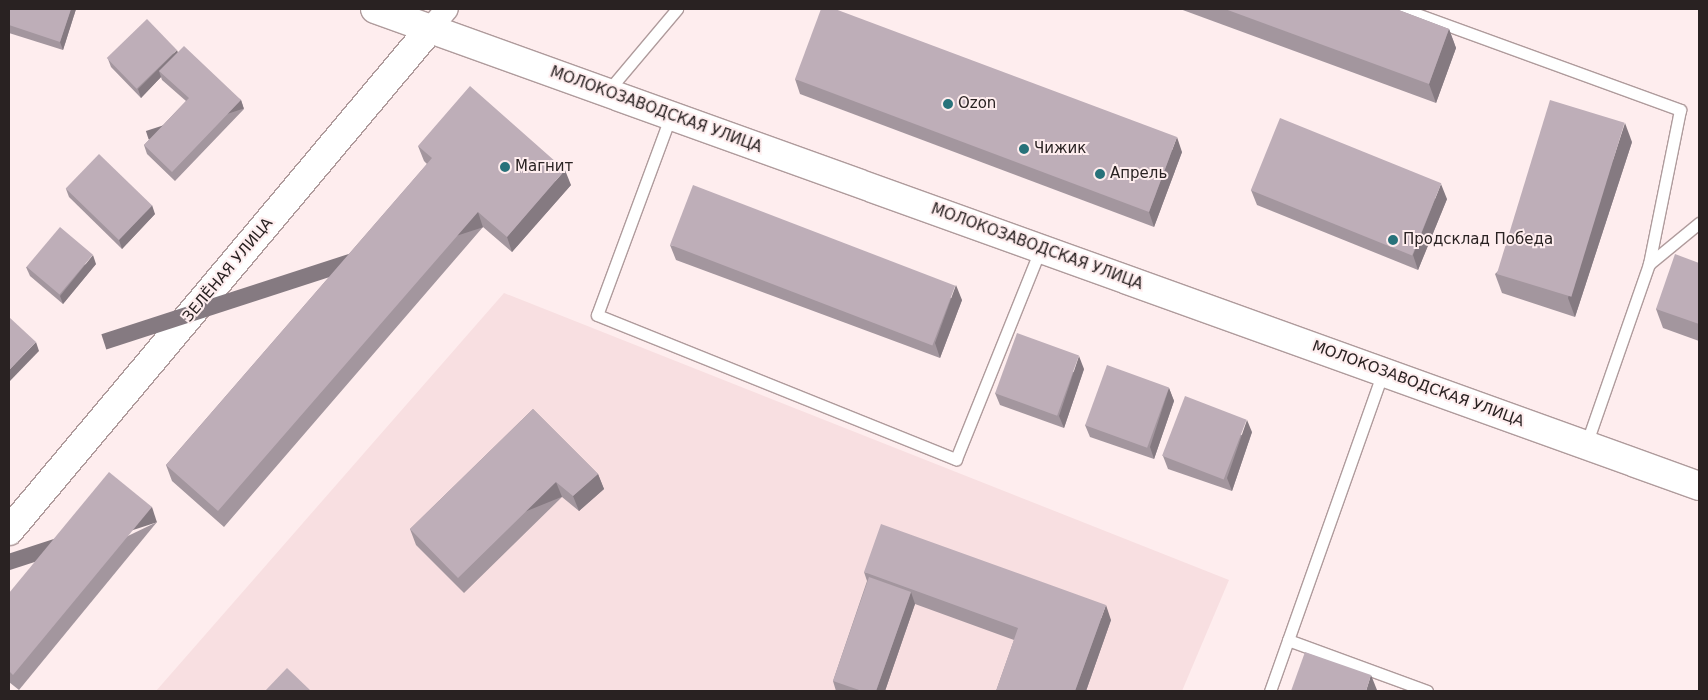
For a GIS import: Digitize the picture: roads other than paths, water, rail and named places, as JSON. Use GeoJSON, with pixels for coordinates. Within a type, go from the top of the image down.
{"type":"FeatureCollection","features":[{"type":"Feature","properties":{"kind":"street","name":"МОЛОКОЗАВОДСКАЯ УЛИЦА"},"geometry":{"type":"LineString","coordinates":[[375,9],[438,19],[606,93],[1699,486]]}},
{"type":"Feature","properties":{"kind":"street","name":"ЗЕЛЁНАЯ УЛИЦА"},"geometry":{"type":"LineString","coordinates":[[9,531],[438,19]]}},
{"type":"Feature","properties":{"kind":"lane"},"geometry":{"type":"LineString","coordinates":[[606,93],[677,9]]}},
{"type":"Feature","properties":{"kind":"lane"},"geometry":{"type":"LineString","coordinates":[[1403,9],[1680,110],[1649,264],[1586,445]]}},
{"type":"Feature","properties":{"kind":"lane"},"geometry":{"type":"LineString","coordinates":[[670,115],[596,314],[956,458],[1041,248]]}},
{"type":"Feature","properties":{"kind":"lane"},"geometry":{"type":"LineString","coordinates":[[1649,264],[1699,223]]}},
{"type":"Feature","properties":{"kind":"lane"},"geometry":{"type":"LineString","coordinates":[[1270,691],[1383,372]]}},
{"type":"Feature","properties":{"kind":"lane"},"geometry":{"type":"LineString","coordinates":[[1288,640],[1427,691]]}},
{"type":"Feature","properties":{"kind":"place","name":"Ozon"},"geometry":{"type":"Point","coordinates":[948,104]}},
{"type":"Feature","properties":{"kind":"place","name":"Чижик"},"geometry":{"type":"Point","coordinates":[1024,149]}},
{"type":"Feature","properties":{"kind":"place","name":"Магнит"},"geometry":{"type":"Point","coordinates":[505,167]}},
{"type":"Feature","properties":{"kind":"place","name":"Апрель"},"geometry":{"type":"Point","coordinates":[1100,174]}},
{"type":"Feature","properties":{"kind":"place","name":"Продсклад Победа"},"geometry":{"type":"Point","coordinates":[1393,240]}}]}
